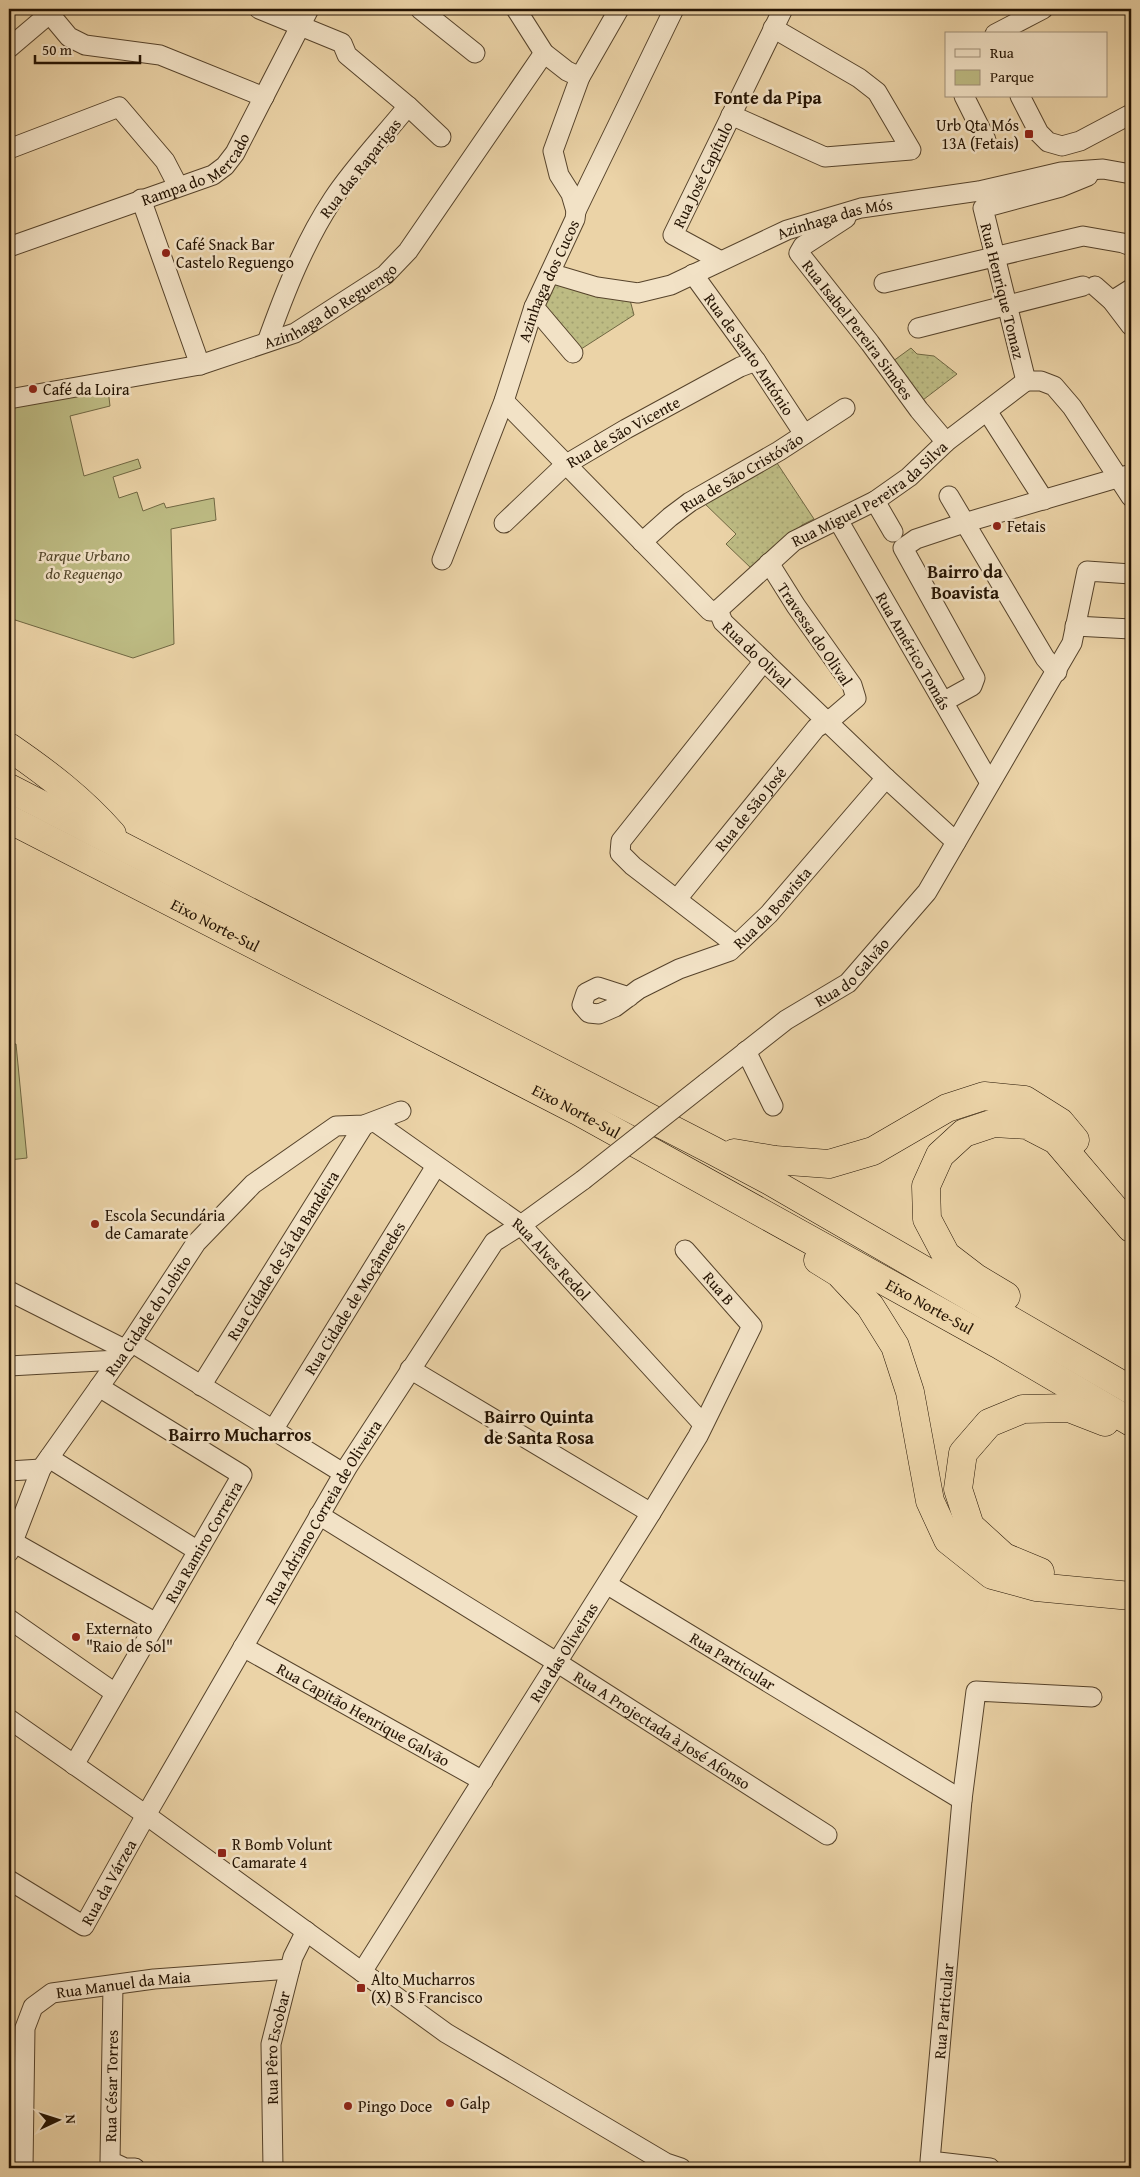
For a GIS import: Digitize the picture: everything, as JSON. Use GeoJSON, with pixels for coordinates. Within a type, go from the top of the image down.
{"type":"FeatureCollection","features":[{"type":"Feature","properties":{"kind":"highway"},"geometry":{"type":"LineString","coordinates":[[9,747],[46,772],[88,806],[123,846]]}},
{"type":"Feature","properties":{"kind":"highway","name":"Eixo Norte-Sul"},"geometry":{"type":"LineString","coordinates":[[9,788],[770,1181],[1131,1390]]}},
{"type":"Feature","properties":{"kind":"highway","name":"Eixo Norte-Sul"},"geometry":{"type":"LineString","coordinates":[[14,824],[578,1110],[998,1344],[1131,1422]]}},
{"type":"Feature","properties":{"kind":"highway"},"geometry":{"type":"LineString","coordinates":[[712,1150],[775,1160],[829,1164],[873,1151],[947,1108],[984,1096],[1026,1100],[1060,1122],[1131,1205]]}},
{"type":"Feature","properties":{"kind":"highway"},"geometry":{"type":"LineString","coordinates":[[1131,1228],[1056,1140],[1027,1125],[994,1123],[964,1133],[940,1155],[926,1186],[927,1219],[946,1255],[976,1278],[1131,1372]]}},
{"type":"Feature","properties":{"kind":"highway"},"geometry":{"type":"LineString","coordinates":[[755,1209],[793,1244],[839,1273],[870,1306],[894,1346],[910,1392],[930,1501],[948,1540],[992,1574],[1036,1587],[1131,1596]]}},
{"type":"Feature","properties":{"kind":"highway"},"geometry":{"type":"LineString","coordinates":[[1131,1432],[1069,1408],[1023,1409],[988,1423],[963,1452],[958,1488],[970,1526],[1004,1557],[1036,1571],[1131,1580]]}},
{"type":"Feature","properties":{"kind":"street","name":"Rua das Raparigas"},"geometry":{"type":"LineString","coordinates":[[259,9],[342,43],[347,55],[408,106],[441,137]]}},
{"type":"Feature","properties":{"kind":"street","name":"Rampa do Mercado"},"geometry":{"type":"LineString","coordinates":[[9,247],[212,175],[225,166],[235,153],[309,9]]}},
{"type":"Feature","properties":{"kind":"street"},"geometry":{"type":"LineString","coordinates":[[420,9],[476,53]]}},
{"type":"Feature","properties":{"kind":"street"},"geometry":{"type":"LineString","coordinates":[[516,9],[544,53],[567,71],[580,77]]}},
{"type":"Feature","properties":{"kind":"street","name":"Azinhaga dos Cucos"},"geometry":{"type":"LineString","coordinates":[[442,560],[504,401],[534,307],[575,219],[576,211],[571,194],[559,175],[553,151],[580,77],[619,9]]}},
{"type":"Feature","properties":{"kind":"street"},"geometry":{"type":"LineString","coordinates":[[576,211],[674,9]]}},
{"type":"Feature","properties":{"kind":"street","name":"Rua José Capítulo"},"geometry":{"type":"LineString","coordinates":[[721,261],[673,235],[783,9]]}},
{"type":"Feature","properties":{"kind":"street"},"geometry":{"type":"LineString","coordinates":[[999,32],[1043,9]]}},
{"type":"Feature","properties":{"kind":"street"},"geometry":{"type":"LineString","coordinates":[[9,48],[52,11],[69,37],[85,45],[160,55],[264,97]]}},
{"type":"Feature","properties":{"kind":"street"},"geometry":{"type":"LineString","coordinates":[[731,115],[825,157],[911,150],[877,92],[859,78],[773,28]]}},
{"type":"Feature","properties":{"kind":"street","name":"Azinhaga do Reguengo"},"geometry":{"type":"LineString","coordinates":[[9,399],[200,365],[295,333],[384,275],[408,251],[544,53]]}},
{"type":"Feature","properties":{"kind":"street"},"geometry":{"type":"LineString","coordinates":[[965,98],[986,140]]}},
{"type":"Feature","properties":{"kind":"street"},"geometry":{"type":"LineString","coordinates":[[1021,98],[1039,133],[1048,142],[1062,146],[1080,141],[1131,114]]}},
{"type":"Feature","properties":{"kind":"street","name":"Rua das Raparigas"},"geometry":{"type":"LineString","coordinates":[[267,342],[287,288],[309,239],[334,197],[408,106]]}},
{"type":"Feature","properties":{"kind":"street"},"geometry":{"type":"LineString","coordinates":[[9,148],[118,108],[165,161],[178,186]]}},
{"type":"Feature","properties":{"kind":"street","name":"Azinhaga das Mós"},"geometry":{"type":"LineString","coordinates":[[550,273],[597,287],[638,293],[671,285],[787,230],[861,208],[979,191],[1060,172],[1103,169],[1131,174]]}},
{"type":"Feature","properties":{"kind":"street","name":"Rua Henrique Tomaz"},"geometry":{"type":"LineString","coordinates":[[1026,381],[983,208],[1061,187],[1103,169]]}},
{"type":"Feature","properties":{"kind":"street"},"geometry":{"type":"LineString","coordinates":[[141,199],[200,365]]}},
{"type":"Feature","properties":{"kind":"street","name":"Rua Isabel Pereira Simões"},"geometry":{"type":"LineString","coordinates":[[861,208],[803,246],[799,253],[870,343],[919,410],[946,442]]}},
{"type":"Feature","properties":{"kind":"street"},"geometry":{"type":"LineString","coordinates":[[884,284],[1083,236],[1131,246]]}},
{"type":"Feature","properties":{"kind":"street","name":"Rua de Santo António"},"geometry":{"type":"LineString","coordinates":[[693,274],[756,361],[804,434]]}},
{"type":"Feature","properties":{"kind":"street"},"geometry":{"type":"LineString","coordinates":[[918,328],[1089,286],[1112,301],[1131,326]]}},
{"type":"Feature","properties":{"kind":"street"},"geometry":{"type":"LineString","coordinates":[[1112,301],[1131,289]]}},
{"type":"Feature","properties":{"kind":"street"},"geometry":{"type":"LineString","coordinates":[[534,307],[573,353]]}},
{"type":"Feature","properties":{"kind":"street","name":"Rua de São Vicente"},"geometry":{"type":"LineString","coordinates":[[504,523],[566,465],[626,428],[756,361]]}},
{"type":"Feature","properties":{"kind":"street"},"geometry":{"type":"LineString","coordinates":[[1026,381],[1041,381],[1054,386],[1125,476],[1131,497]]}},
{"type":"Feature","properties":{"kind":"street","name":"Rua Miguel Pereira da Silva"},"geometry":{"type":"LineString","coordinates":[[718,610],[794,541],[875,501],[909,478],[946,442],[1026,381]]}},
{"type":"Feature","properties":{"kind":"street","name":"Rua do Olival"},"geometry":{"type":"LineString","coordinates":[[504,401],[710,611],[718,610],[723,622],[825,721],[956,842]]}},
{"type":"Feature","properties":{"kind":"street","name":"Rua de São Cristóvão"},"geometry":{"type":"LineString","coordinates":[[642,542],[690,502],[845,408]]}},
{"type":"Feature","properties":{"kind":"street"},"geometry":{"type":"LineString","coordinates":[[986,411],[1044,500]]}},
{"type":"Feature","properties":{"kind":"street"},"geometry":{"type":"LineString","coordinates":[[943,702],[972,686],[974,678],[903,548],[916,539],[964,523],[1125,476]]}},
{"type":"Feature","properties":{"kind":"street"},"geometry":{"type":"LineString","coordinates":[[949,496],[1045,658],[1057,672]]}},
{"type":"Feature","properties":{"kind":"street"},"geometry":{"type":"LineString","coordinates":[[875,501],[893,532]]}},
{"type":"Feature","properties":{"kind":"street","name":"Rua Américo Tomás"},"geometry":{"type":"LineString","coordinates":[[838,520],[990,783]]}},
{"type":"Feature","properties":{"kind":"street","name":"Travessa do Olival"},"geometry":{"type":"LineString","coordinates":[[769,563],[796,606],[852,685],[856,698],[825,721]]}},
{"type":"Feature","properties":{"kind":"street","name":"Rua do Galvão"},"geometry":{"type":"LineString","coordinates":[[522,1225],[583,1180],[786,1020],[848,983],[927,892],[1057,672],[1072,643],[1086,571],[1131,574]]}},
{"type":"Feature","properties":{"kind":"street"},"geometry":{"type":"LineString","coordinates":[[1076,626],[1131,629]]}},
{"type":"Feature","properties":{"kind":"street"},"geometry":{"type":"LineString","coordinates":[[736,945],[634,866],[620,853],[621,841],[764,661]]}},
{"type":"Feature","properties":{"kind":"street","name":"Rua de São José"},"geometry":{"type":"LineString","coordinates":[[677,899],[816,728],[825,721]]}},
{"type":"Feature","properties":{"kind":"street","name":"Rua da Boavista"},"geometry":{"type":"LineString","coordinates":[[629,997],[639,989],[679,969],[730,951],[769,914],[886,778]]}},
{"type":"Feature","properties":{"kind":"street"},"geometry":{"type":"LineString","coordinates":[[746,1051],[773,1106]]}},
{"type":"Feature","properties":{"kind":"street","name":"Rua Cidade do Lobito"},"geometry":{"type":"LineString","coordinates":[[11,1547],[45,1464],[125,1351],[196,1243],[253,1184],[336,1126],[369,1123],[401,1111]]}},
{"type":"Feature","properties":{"kind":"street","name":"Rua Alves Redol"},"geometry":{"type":"LineString","coordinates":[[369,1123],[522,1225],[703,1424]]}},
{"type":"Feature","properties":{"kind":"street","name":"Rua Cidade de Sá da Bandeira"},"geometry":{"type":"LineString","coordinates":[[201,1386],[369,1123]]}},
{"type":"Feature","properties":{"kind":"street","name":"Rua Cidade de Moçâmedes"},"geometry":{"type":"LineString","coordinates":[[273,1430],[436,1166]]}},
{"type":"Feature","properties":{"kind":"street","name":"Rua Adriano Correia de Oliveira"},"geometry":{"type":"LineString","coordinates":[[146,1815],[343,1474],[494,1242],[522,1225]]}},
{"type":"Feature","properties":{"kind":"street","name":"Rua B"},"geometry":{"type":"LineString","coordinates":[[685,1250],[752,1326]]}},
{"type":"Feature","properties":{"kind":"street"},"geometry":{"type":"LineString","coordinates":[[9,1291],[125,1351],[201,1386],[343,1474]]}},
{"type":"Feature","properties":{"kind":"street","name":"Rua das Oliveiras"},"geometry":{"type":"LineString","coordinates":[[362,1972],[651,1514],[703,1424],[752,1326]]}},
{"type":"Feature","properties":{"kind":"street"},"geometry":{"type":"LineString","coordinates":[[9,1366],[125,1351]]}},
{"type":"Feature","properties":{"kind":"street"},"geometry":{"type":"LineString","coordinates":[[410,1369],[651,1514]]}},
{"type":"Feature","properties":{"kind":"street","name":"Rua Ramiro Correira"},"geometry":{"type":"LineString","coordinates":[[74,1765],[242,1476],[100,1387]]}},
{"type":"Feature","properties":{"kind":"street"},"geometry":{"type":"LineString","coordinates":[[9,1471],[45,1464],[198,1551]]}},
{"type":"Feature","properties":{"kind":"street","name":"Rua A Projectada à José Afonso"},"geometry":{"type":"LineString","coordinates":[[319,1515],[558,1663],[827,1835]]}},
{"type":"Feature","properties":{"kind":"street"},"geometry":{"type":"LineString","coordinates":[[11,1547],[156,1623]]}},
{"type":"Feature","properties":{"kind":"street","name":"Rua Particular"},"geometry":{"type":"LineString","coordinates":[[608,1584],[962,1800]]}},
{"type":"Feature","properties":{"kind":"street"},"geometry":{"type":"LineString","coordinates":[[9,1619],[115,1693]]}},
{"type":"Feature","properties":{"kind":"street","name":"Rua Capitão Henrique Galvão"},"geometry":{"type":"LineString","coordinates":[[243,1646],[483,1781]]}},
{"type":"Feature","properties":{"kind":"street","name":"Rua Particular"},"geometry":{"type":"LineString","coordinates":[[990,2168],[930,2161],[962,1800],[976,1691],[1092,1697]]}},
{"type":"Feature","properties":{"kind":"street"},"geometry":{"type":"LineString","coordinates":[[9,1719],[146,1815],[446,2033],[666,2163],[681,2168]]}},
{"type":"Feature","properties":{"kind":"street","name":"Rua da Várzea"},"geometry":{"type":"LineString","coordinates":[[9,1880],[84,1926],[146,1815]]}},
{"type":"Feature","properties":{"kind":"street","name":"Rua Pêro Escobar"},"geometry":{"type":"LineString","coordinates":[[273,2168],[271,2044],[293,1957],[306,1931]]}},
{"type":"Feature","properties":{"kind":"street","name":"Rua Manuel da Maia"},"geometry":{"type":"LineString","coordinates":[[23,2168],[25,2028],[33,2007],[52,1993],[154,1979],[290,1969]]}},
{"type":"Feature","properties":{"kind":"street","name":"Rua César Torres"},"geometry":{"type":"LineString","coordinates":[[113,1985],[110,2161],[125,2168],[135,2168]]}},
{"type":"Feature","properties":{"kind":"green space"},"geometry":{"type":"Polygon","coordinates":[[[554,281],[630,300],[634,315],[578,351],[542,309],[554,281]]]}},
{"type":"Feature","properties":{"kind":"green space"},"geometry":{"type":"Polygon","coordinates":[[[911,348],[917,354],[934,356],[957,374],[919,403],[889,364],[911,348]]]}},
{"type":"Feature","properties":{"kind":"green space","name":"Parque Urbano do Reguengo"},"geometry":{"type":"Polygon","coordinates":[[[108,389],[110,406],[70,416],[84,476],[138,459],[141,468],[113,477],[119,498],[137,492],[143,511],[164,503],[166,508],[214,498],[216,520],[171,529],[174,644],[133,658],[9,618],[9,404],[108,389]]]}},
{"type":"Feature","properties":{"kind":"green space"},"geometry":{"type":"Polygon","coordinates":[[[775,460],[814,519],[802,525],[752,569],[726,544],[736,534],[702,501],[775,460]]]}},
{"type":"Feature","properties":{"kind":"green space"},"geometry":{"type":"Polygon","coordinates":[[[9,1044],[16,1044],[27,1158],[9,1160],[9,1044]]]}},
{"type":"Feature","properties":{"kind":"place","name":"Urb Qta Mós 13A (Fetais)"},"geometry":{"type":"Point","coordinates":[1029,134]}},
{"type":"Feature","properties":{"kind":"place","name":"Café Snack Bar Castelo Reguengo"},"geometry":{"type":"Point","coordinates":[166,253]}},
{"type":"Feature","properties":{"kind":"place","name":"Café da Loira"},"geometry":{"type":"Point","coordinates":[33,389]}},
{"type":"Feature","properties":{"kind":"place","name":"Fetais"},"geometry":{"type":"Point","coordinates":[997,526]}},
{"type":"Feature","properties":{"kind":"place","name":"Escola Secundária de Camarate"},"geometry":{"type":"Point","coordinates":[95,1224]}},
{"type":"Feature","properties":{"kind":"place","name":"Externato \"Raio de Sol\""},"geometry":{"type":"Point","coordinates":[76,1637]}},
{"type":"Feature","properties":{"kind":"place","name":"R Bomb Volunt Camarate 4"},"geometry":{"type":"Point","coordinates":[222,1853]}},
{"type":"Feature","properties":{"kind":"place","name":"Alto Mucharros (X) B S Francisco"},"geometry":{"type":"Point","coordinates":[361,1988]}},
{"type":"Feature","properties":{"kind":"place","name":"Galp"},"geometry":{"type":"Point","coordinates":[450,2103]}},
{"type":"Feature","properties":{"kind":"place","name":"Pingo Doce"},"geometry":{"type":"Point","coordinates":[348,2106]}},
{"type":"Feature","properties":{"kind":"district","name":"Fonte da Pipa"},"geometry":{"type":"Point","coordinates":[768,98]}},
{"type":"Feature","properties":{"kind":"district","name":"Bairro da Boavista"},"geometry":{"type":"Point","coordinates":[965,582]}},
{"type":"Feature","properties":{"kind":"district","name":"Bairro Quinta de Santa Rosa"},"geometry":{"type":"Point","coordinates":[539,1427]}},
{"type":"Feature","properties":{"kind":"district","name":"Bairro Mucharros"},"geometry":{"type":"Point","coordinates":[240,1435]}}]}
